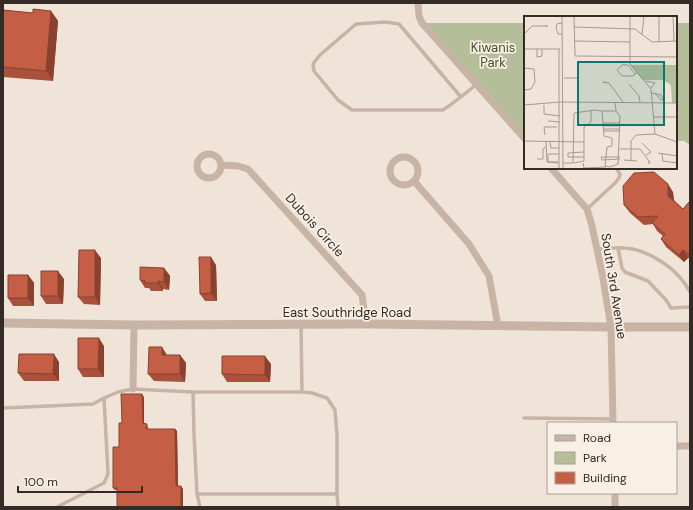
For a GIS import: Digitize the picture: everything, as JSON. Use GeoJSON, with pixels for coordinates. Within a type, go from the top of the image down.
{"type":"FeatureCollection","features":[{"type":"Feature","properties":{"kind":"street"},"geometry":{"type":"LineString","coordinates":[[418,3],[419,16],[422,22],[524,138]]}},
{"type":"Feature","properties":{"kind":"street","name":"Dubois Circle"},"geometry":{"type":"LineString","coordinates":[[222,165],[238,166],[248,169],[362,295],[366,324]]}},
{"type":"Feature","properties":{"kind":"street","name":"South 3rd Avenue"},"geometry":{"type":"LineString","coordinates":[[552,169],[586,209],[592,226],[611,327],[613,421]]}},
{"type":"Feature","properties":{"kind":"street"},"geometry":{"type":"LineString","coordinates":[[414,180],[469,244],[489,276],[498,326]]}},
{"type":"Feature","properties":{"kind":"street","name":"East Southridge Road"},"geometry":{"type":"LineString","coordinates":[[3,324],[366,324],[690,327]]}},
{"type":"Feature","properties":{"kind":"street"},"geometry":{"type":"LineString","coordinates":[[133,389],[134,325]]}},
{"type":"Feature","properties":{"kind":"street"},"geometry":{"type":"LineString","coordinates":[[677,446],[690,446]]}},
{"type":"Feature","properties":{"kind":"street"},"geometry":{"type":"LineString","coordinates":[[615,494],[615,507]]}},
{"type":"Feature","properties":{"kind":"lane"},"geometry":{"type":"LineString","coordinates":[[461,97],[399,24],[385,22],[356,24],[320,55],[313,64],[314,71],[338,100],[352,110],[442,110],[454,103],[477,84]]}},
{"type":"Feature","properties":{"kind":"lane"},"geometry":{"type":"LineString","coordinates":[[586,209],[619,178],[620,174],[617,169]]}},
{"type":"Feature","properties":{"kind":"lane"},"geometry":{"type":"LineString","coordinates":[[618,248],[622,268],[625,272],[648,281],[666,300],[671,308],[690,307]]}},
{"type":"Feature","properties":{"kind":"lane"},"geometry":{"type":"LineString","coordinates":[[597,249],[625,248],[656,258],[668,266],[679,277],[690,292]]}},
{"type":"Feature","properties":{"kind":"lane"},"geometry":{"type":"LineString","coordinates":[[301,324],[302,392]]}},
{"type":"Feature","properties":{"kind":"lane"},"geometry":{"type":"LineString","coordinates":[[3,408],[93,404],[118,392],[133,389],[193,392],[312,393],[327,398],[334,410],[337,435],[338,507]]}},
{"type":"Feature","properties":{"kind":"lane"},"geometry":{"type":"LineString","coordinates":[[193,392],[197,494],[200,507]]}},
{"type":"Feature","properties":{"kind":"lane"},"geometry":{"type":"LineString","coordinates":[[57,507],[104,484],[108,474],[104,398]]}},
{"type":"Feature","properties":{"kind":"lane"},"geometry":{"type":"LineString","coordinates":[[524,418],[613,421]]}},
{"type":"Feature","properties":{"kind":"lane"},"geometry":{"type":"LineString","coordinates":[[197,494],[337,494]]}},
{"type":"Feature","properties":{"kind":"green space","name":"Kiwanis Park"},"geometry":{"type":"Polygon","coordinates":[[[422,23],[524,23],[524,138],[422,23]]]}},
{"type":"Feature","properties":{"kind":"green space"},"geometry":{"type":"Polygon","coordinates":[[[677,23],[690,23],[690,145],[684,141],[677,141],[677,23]]]}},
{"type":"Feature","properties":{"kind":"building"},"geometry":{"type":"Polygon","coordinates":[[[33,9],[51,11],[46,71],[3,67],[3,10],[33,13],[33,9]]]}},
{"type":"Feature","properties":{"kind":"building"},"geometry":{"type":"Polygon","coordinates":[[[654,172],[668,184],[668,196],[683,209],[690,201],[690,252],[688,254],[683,250],[679,255],[661,239],[665,234],[652,223],[658,216],[638,217],[624,205],[623,186],[634,173],[654,172]]]}},
{"type":"Feature","properties":{"kind":"building"},"geometry":{"type":"Polygon","coordinates":[[[79,250],[95,250],[95,297],[78,297],[79,250]]]}},
{"type":"Feature","properties":{"kind":"building"},"geometry":{"type":"Polygon","coordinates":[[[199,257],[211,257],[211,293],[200,294],[199,257]]]}},
{"type":"Feature","properties":{"kind":"building"},"geometry":{"type":"Polygon","coordinates":[[[140,267],[164,268],[164,282],[158,281],[158,283],[145,283],[145,281],[140,280],[140,267]]]}},
{"type":"Feature","properties":{"kind":"building"},"geometry":{"type":"Polygon","coordinates":[[[41,271],[58,271],[58,296],[41,296],[41,271]]]}},
{"type":"Feature","properties":{"kind":"building"},"geometry":{"type":"Polygon","coordinates":[[[8,275],[28,275],[28,298],[8,298],[8,275]]]}},
{"type":"Feature","properties":{"kind":"building"},"geometry":{"type":"Polygon","coordinates":[[[78,338],[99,338],[98,369],[78,369],[78,338]]]}},
{"type":"Feature","properties":{"kind":"building"},"geometry":{"type":"Polygon","coordinates":[[[149,347],[162,347],[162,355],[180,355],[180,374],[148,374],[149,347]]]}},
{"type":"Feature","properties":{"kind":"building"},"geometry":{"type":"Polygon","coordinates":[[[19,354],[54,354],[53,374],[18,373],[19,354]]]}},
{"type":"Feature","properties":{"kind":"building"},"geometry":{"type":"Polygon","coordinates":[[[222,356],[265,356],[265,375],[222,374],[222,356]]]}},
{"type":"Feature","properties":{"kind":"building"},"geometry":{"type":"Polygon","coordinates":[[[121,394],[142,394],[143,423],[147,424],[146,429],[175,429],[176,486],[181,486],[181,507],[117,507],[117,488],[113,488],[113,447],[119,447],[119,423],[122,423],[121,394]]]}}]}
